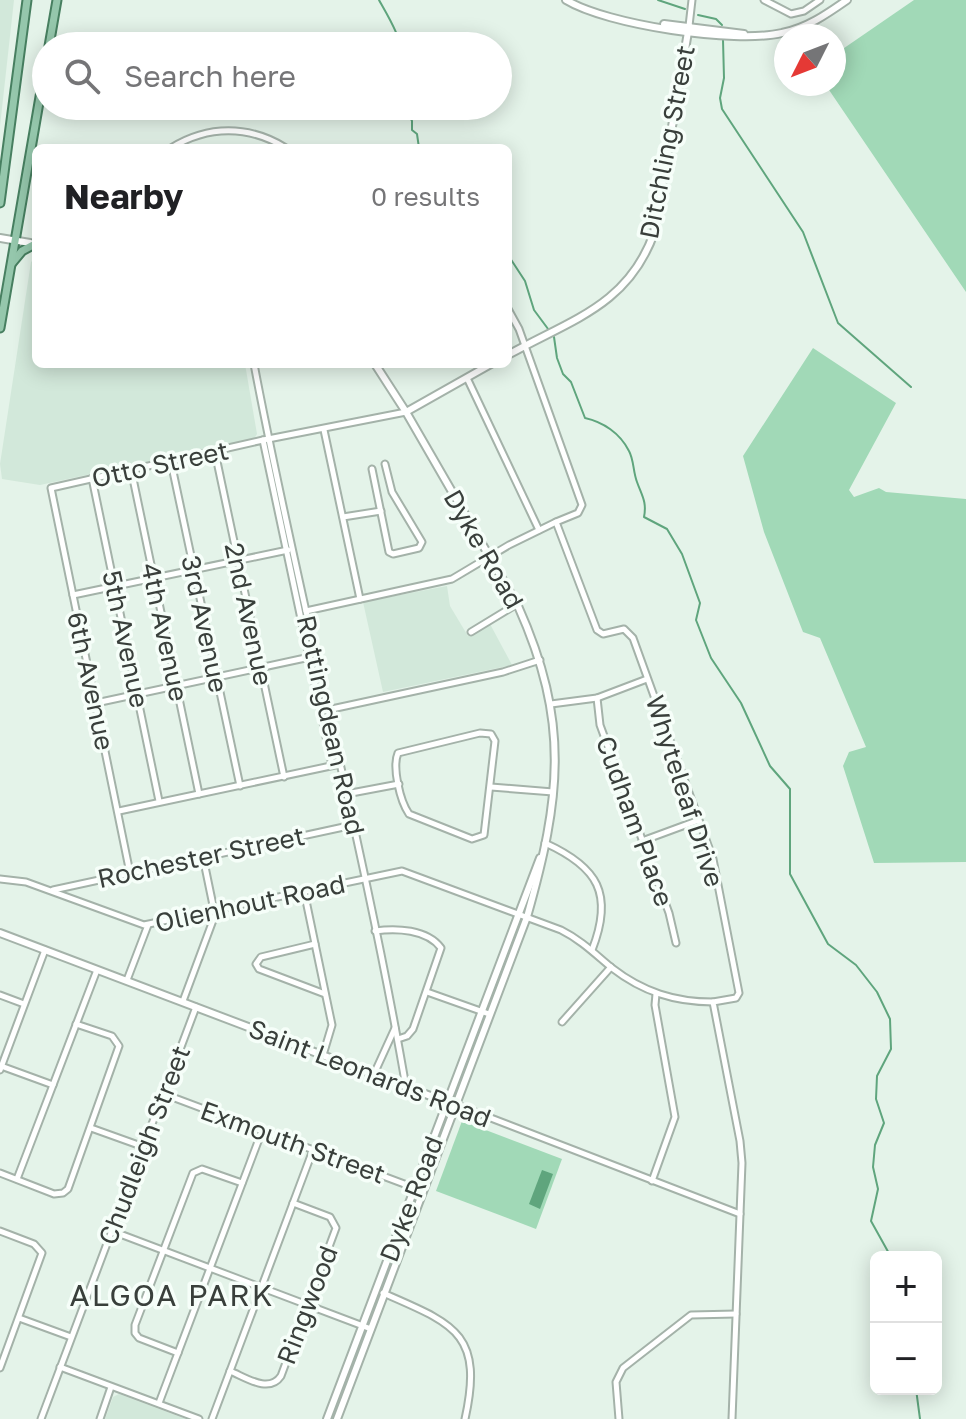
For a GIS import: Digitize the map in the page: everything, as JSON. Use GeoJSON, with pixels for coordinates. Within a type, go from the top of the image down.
{"type":"FeatureCollection","features":[{"type":"Feature","properties":{"kind":"main road"},"geometry":{"type":"LineString","coordinates":[[0,203],[27,0]]}},
{"type":"Feature","properties":{"kind":"main road"},"geometry":{"type":"LineString","coordinates":[[51,32],[57,0]]}},
{"type":"Feature","properties":{"kind":"main road"},"geometry":{"type":"LineString","coordinates":[[0,328],[36,120]]}},
{"type":"Feature","properties":{"kind":"main road"},"geometry":{"type":"LineString","coordinates":[[10,267],[18,255],[32,246]]}},
{"type":"Feature","properties":{"kind":"street"},"geometry":{"type":"LineString","coordinates":[[566,0],[596,14],[734,37],[775,35],[797,29],[821,18],[847,0]]}},
{"type":"Feature","properties":{"kind":"street","name":"Ditchling Street"},"geometry":{"type":"LineString","coordinates":[[512,353],[613,295],[632,277],[645,257],[654,233],[692,0]]}},
{"type":"Feature","properties":{"kind":"street"},"geometry":{"type":"LineString","coordinates":[[764,0],[791,14],[804,11],[820,0]]}},
{"type":"Feature","properties":{"kind":"street"},"geometry":{"type":"LineString","coordinates":[[179,144],[195,136],[230,130],[256,134],[277,144]]}},
{"type":"Feature","properties":{"kind":"street"},"geometry":{"type":"LineString","coordinates":[[0,238],[32,244]]}},
{"type":"Feature","properties":{"kind":"street"},"geometry":{"type":"LineString","coordinates":[[306,611],[452,579],[539,530],[578,513],[582,505],[525,345],[512,317]]}},
{"type":"Feature","properties":{"kind":"street","name":"Rottingdean Road"},"geometry":{"type":"LineString","coordinates":[[255,368],[266,440],[289,549],[306,611],[336,765],[346,794],[365,879],[406,1087]]}},
{"type":"Feature","properties":{"kind":"street","name":"Dyke Road"},"geometry":{"type":"LineString","coordinates":[[327,1419],[376,1290],[457,1105],[527,917],[555,792],[556,756],[551,704],[540,660],[517,604],[378,368]]}},
{"type":"Feature","properties":{"kind":"street"},"geometry":{"type":"LineString","coordinates":[[406,412],[484,368]]}},
{"type":"Feature","properties":{"kind":"street"},"geometry":{"type":"LineString","coordinates":[[467,378],[539,530]]}},
{"type":"Feature","properties":{"kind":"street","name":"Otto Street"},"geometry":{"type":"LineString","coordinates":[[51,490],[55,486],[131,469],[406,412]]}},
{"type":"Feature","properties":{"kind":"street"},"geometry":{"type":"LineString","coordinates":[[324,430],[360,599]]}},
{"type":"Feature","properties":{"kind":"street","name":"2nd Avenue"},"geometry":{"type":"LineString","coordinates":[[215,452],[284,777]]}},
{"type":"Feature","properties":{"kind":"street","name":"3rd Avenue"},"geometry":{"type":"LineString","coordinates":[[171,462],[240,786]]}},
{"type":"Feature","properties":{"kind":"street"},"geometry":{"type":"LineString","coordinates":[[372,469],[390,553],[421,546],[422,540],[392,492],[385,464]]}},
{"type":"Feature","properties":{"kind":"street","name":"4th Avenue"},"geometry":{"type":"LineString","coordinates":[[131,469],[199,794]]}},
{"type":"Feature","properties":{"kind":"street","name":"5th Avenue"},"geometry":{"type":"LineString","coordinates":[[92,478],[159,801]]}},
{"type":"Feature","properties":{"kind":"street","name":"6th Avenue"},"geometry":{"type":"LineString","coordinates":[[51,490],[130,873]]}},
{"type":"Feature","properties":{"kind":"street"},"geometry":{"type":"LineString","coordinates":[[377,494],[392,492]]}},
{"type":"Feature","properties":{"kind":"street"},"geometry":{"type":"LineString","coordinates":[[343,517],[381,511]]}},
{"type":"Feature","properties":{"kind":"street","name":"Whyteleaf Drive"},"geometry":{"type":"LineString","coordinates":[[556,522],[595,628],[603,634],[622,629],[630,632],[715,868],[739,993],[736,998],[713,1002]]}},
{"type":"Feature","properties":{"kind":"street"},"geometry":{"type":"LineString","coordinates":[[73,595],[289,549],[313,656],[336,765],[119,811]]}},
{"type":"Feature","properties":{"kind":"street"},"geometry":{"type":"LineString","coordinates":[[471,632],[517,604]]}},
{"type":"Feature","properties":{"kind":"street"},"geometry":{"type":"LineString","coordinates":[[96,703],[313,656]]}},
{"type":"Feature","properties":{"kind":"street"},"geometry":{"type":"LineString","coordinates":[[327,710],[503,672],[540,660]]}},
{"type":"Feature","properties":{"kind":"street"},"geometry":{"type":"LineString","coordinates":[[551,704],[597,698],[647,679]]}},
{"type":"Feature","properties":{"kind":"street","name":"Cudham Place"},"geometry":{"type":"LineString","coordinates":[[597,698],[600,725],[669,913],[676,943]]}},
{"type":"Feature","properties":{"kind":"street"},"geometry":{"type":"LineString","coordinates":[[485,733],[495,741],[486,831],[482,837],[475,840],[409,814],[399,784],[395,760],[400,751],[485,733]]}},
{"type":"Feature","properties":{"kind":"street"},"geometry":{"type":"LineString","coordinates":[[346,794],[399,784]]}},
{"type":"Feature","properties":{"kind":"street"},"geometry":{"type":"LineString","coordinates":[[491,787],[555,792]]}},
{"type":"Feature","properties":{"kind":"street"},"geometry":{"type":"LineString","coordinates":[[642,841],[699,820]]}},
{"type":"Feature","properties":{"kind":"street","name":"Rochester Street"},"geometry":{"type":"LineString","coordinates":[[50,891],[353,825]]}},
{"type":"Feature","properties":{"kind":"street"},"geometry":{"type":"LineString","coordinates":[[545,843],[573,856],[596,882],[603,915],[592,950]]}},
{"type":"Feature","properties":{"kind":"street","name":"Dyke Road"},"geometry":{"type":"LineString","coordinates":[[337,1419],[384,1294],[448,1102],[545,843]]}},
{"type":"Feature","properties":{"kind":"street"},"geometry":{"type":"LineString","coordinates":[[183,1001],[215,911],[203,857]]}},
{"type":"Feature","properties":{"kind":"street","name":"Olienhout Road"},"geometry":{"type":"LineString","coordinates":[[0,879],[18,879],[148,925],[405,871],[570,934],[611,967],[656,994]]}},
{"type":"Feature","properties":{"kind":"street"},"geometry":{"type":"LineString","coordinates":[[304,891],[332,1029],[323,1055]]}},
{"type":"Feature","properties":{"kind":"street"},"geometry":{"type":"LineString","coordinates":[[127,980],[148,925]]}},
{"type":"Feature","properties":{"kind":"street"},"geometry":{"type":"LineString","coordinates":[[375,931],[399,928],[438,943],[441,951],[411,1033],[398,1039]]}},
{"type":"Feature","properties":{"kind":"street","name":"Saint Leonards Road"},"geometry":{"type":"LineString","coordinates":[[0,933],[740,1214]]}},
{"type":"Feature","properties":{"kind":"street"},"geometry":{"type":"LineString","coordinates":[[315,944],[261,957],[256,964],[263,970],[326,994]]}},
{"type":"Feature","properties":{"kind":"street"},"geometry":{"type":"LineString","coordinates":[[45,950],[1,1068],[53,1085]]}},
{"type":"Feature","properties":{"kind":"street"},"geometry":{"type":"LineString","coordinates":[[562,1022],[611,967]]}},
{"type":"Feature","properties":{"kind":"street"},"geometry":{"type":"LineString","coordinates":[[17,1179],[97,970]]}},
{"type":"Feature","properties":{"kind":"street"},"geometry":{"type":"LineString","coordinates":[[427,992],[489,1014]]}},
{"type":"Feature","properties":{"kind":"street"},"geometry":{"type":"LineString","coordinates":[[652,1181],[675,1117],[655,1005],[656,994],[683,1001],[713,1002],[740,1141],[732,1419]]}},
{"type":"Feature","properties":{"kind":"street"},"geometry":{"type":"LineString","coordinates":[[0,995],[24,1004]]}},
{"type":"Feature","properties":{"kind":"street","name":"Chudleigh Street"},"geometry":{"type":"LineString","coordinates":[[41,1419],[196,1006]]}},
{"type":"Feature","properties":{"kind":"street"},"geometry":{"type":"LineString","coordinates":[[0,1173],[54,1194],[65,1192],[119,1046],[112,1036],[76,1024]]}},
{"type":"Feature","properties":{"kind":"street"},"geometry":{"type":"LineString","coordinates":[[374,1074],[395,1028]]}},
{"type":"Feature","properties":{"kind":"street","name":"Exmouth Street"},"geometry":{"type":"LineString","coordinates":[[164,1094],[419,1189]]}},
{"type":"Feature","properties":{"kind":"street"},"geometry":{"type":"LineString","coordinates":[[91,1128],[144,1147]]}},
{"type":"Feature","properties":{"kind":"street"},"geometry":{"type":"LineString","coordinates":[[159,1403],[262,1131]]}},
{"type":"Feature","properties":{"kind":"street"},"geometry":{"type":"LineString","coordinates":[[212,1419],[313,1150]]}},
{"type":"Feature","properties":{"kind":"street"},"geometry":{"type":"LineString","coordinates":[[178,1353],[143,1340],[135,1333],[135,1325],[194,1171],[202,1169],[242,1183]]}},
{"type":"Feature","properties":{"kind":"street","name":"Ringwood"},"geometry":{"type":"LineString","coordinates":[[230,1371],[261,1384],[276,1383],[308,1305],[335,1232],[335,1223],[330,1217],[293,1203]]}},
{"type":"Feature","properties":{"kind":"street"},"geometry":{"type":"LineString","coordinates":[[0,1231],[34,1244],[42,1253],[0,1368]]}},
{"type":"Feature","properties":{"kind":"street"},"geometry":{"type":"LineString","coordinates":[[112,1231],[371,1329]]}},
{"type":"Feature","properties":{"kind":"street"},"geometry":{"type":"LineString","coordinates":[[376,1290],[444,1322],[463,1343],[472,1374],[465,1419]]}},
{"type":"Feature","properties":{"kind":"street"},"geometry":{"type":"LineString","coordinates":[[619,1419],[616,1382],[623,1368],[691,1315],[736,1314]]}},
{"type":"Feature","properties":{"kind":"street"},"geometry":{"type":"LineString","coordinates":[[19,1318],[71,1337]]}},
{"type":"Feature","properties":{"kind":"street"},"geometry":{"type":"LineString","coordinates":[[60,1367],[199,1419]]}},
{"type":"Feature","properties":{"kind":"street"},"geometry":{"type":"LineString","coordinates":[[100,1419],[111,1387]]}},
{"type":"Feature","properties":{"kind":"shaded area"},"geometry":{"type":"Polygon","coordinates":[[[0,0],[14,0],[0,126],[0,0]]]}},
{"type":"Feature","properties":{"kind":"shaded area"},"geometry":{"type":"Polygon","coordinates":[[[914,0],[966,0],[966,292],[833,96],[846,96],[846,47],[914,0]]]}},
{"type":"Feature","properties":{"kind":"shaded area"},"geometry":{"type":"Polygon","coordinates":[[[31,262],[32,368],[246,368],[257,434],[254,439],[40,485],[2,479],[0,464],[31,262]]]}},
{"type":"Feature","properties":{"kind":"shaded area"},"geometry":{"type":"Polygon","coordinates":[[[813,348],[896,403],[849,490],[854,497],[879,488],[886,492],[966,499],[966,862],[874,863],[843,766],[849,752],[866,747],[820,638],[803,632],[764,532],[743,456],[813,348]]]}},
{"type":"Feature","properties":{"kind":"shaded area"},"geometry":{"type":"Polygon","coordinates":[[[447,586],[450,606],[468,636],[490,624],[512,665],[383,692],[363,602],[447,586]]]}},
{"type":"Feature","properties":{"kind":"shaded area"},"geometry":{"type":"Polygon","coordinates":[[[462,1121],[562,1159],[536,1229],[436,1191],[462,1121]]]}},
{"type":"Feature","properties":{"kind":"shaded area"},"geometry":{"type":"Polygon","coordinates":[[[542,1170],[553,1174],[540,1209],[529,1204],[542,1170]]]}},
{"type":"Feature","properties":{"kind":"shaded area"},"geometry":{"type":"Polygon","coordinates":[[[119,1394],[186,1419],[105,1419],[113,1397],[119,1394]]]}},
{"type":"Feature","properties":{"kind":"waterway"},"geometry":{"type":"LineString","coordinates":[[379,0],[396,32]]}},
{"type":"Feature","properties":{"kind":"waterway"},"geometry":{"type":"LineString","coordinates":[[658,0],[685,9]]}},
{"type":"Feature","properties":{"kind":"waterway"},"geometry":{"type":"LineString","coordinates":[[698,15],[716,19],[722,25]]}},
{"type":"Feature","properties":{"kind":"waterway"},"geometry":{"type":"LineString","coordinates":[[723,40],[722,109],[803,232],[838,323],[911,387]]}},
{"type":"Feature","properties":{"kind":"waterway"},"geometry":{"type":"LineString","coordinates":[[412,120],[418,144]]}},
{"type":"Feature","properties":{"kind":"waterway"},"geometry":{"type":"LineString","coordinates":[[512,261],[525,281],[534,310],[554,337],[563,374],[571,382],[585,418],[610,429],[629,451],[644,503],[644,517],[667,529],[682,554],[700,603],[696,620],[711,658],[741,703],[770,766],[790,789],[790,874],[828,944],[856,965],[877,992],[890,1019],[891,1049],[877,1076],[876,1099],[884,1123],[875,1145],[873,1167],[878,1189],[871,1221],[888,1251]]}},
{"type":"Feature","properties":{"kind":"waterway"},"geometry":{"type":"LineString","coordinates":[[917,1395],[920,1419]]}},
{"type":"Feature","properties":{"kind":"district","name":"ALGOA PARK"},"geometry":{"type":"Point","coordinates":[172,1295]}}]}
